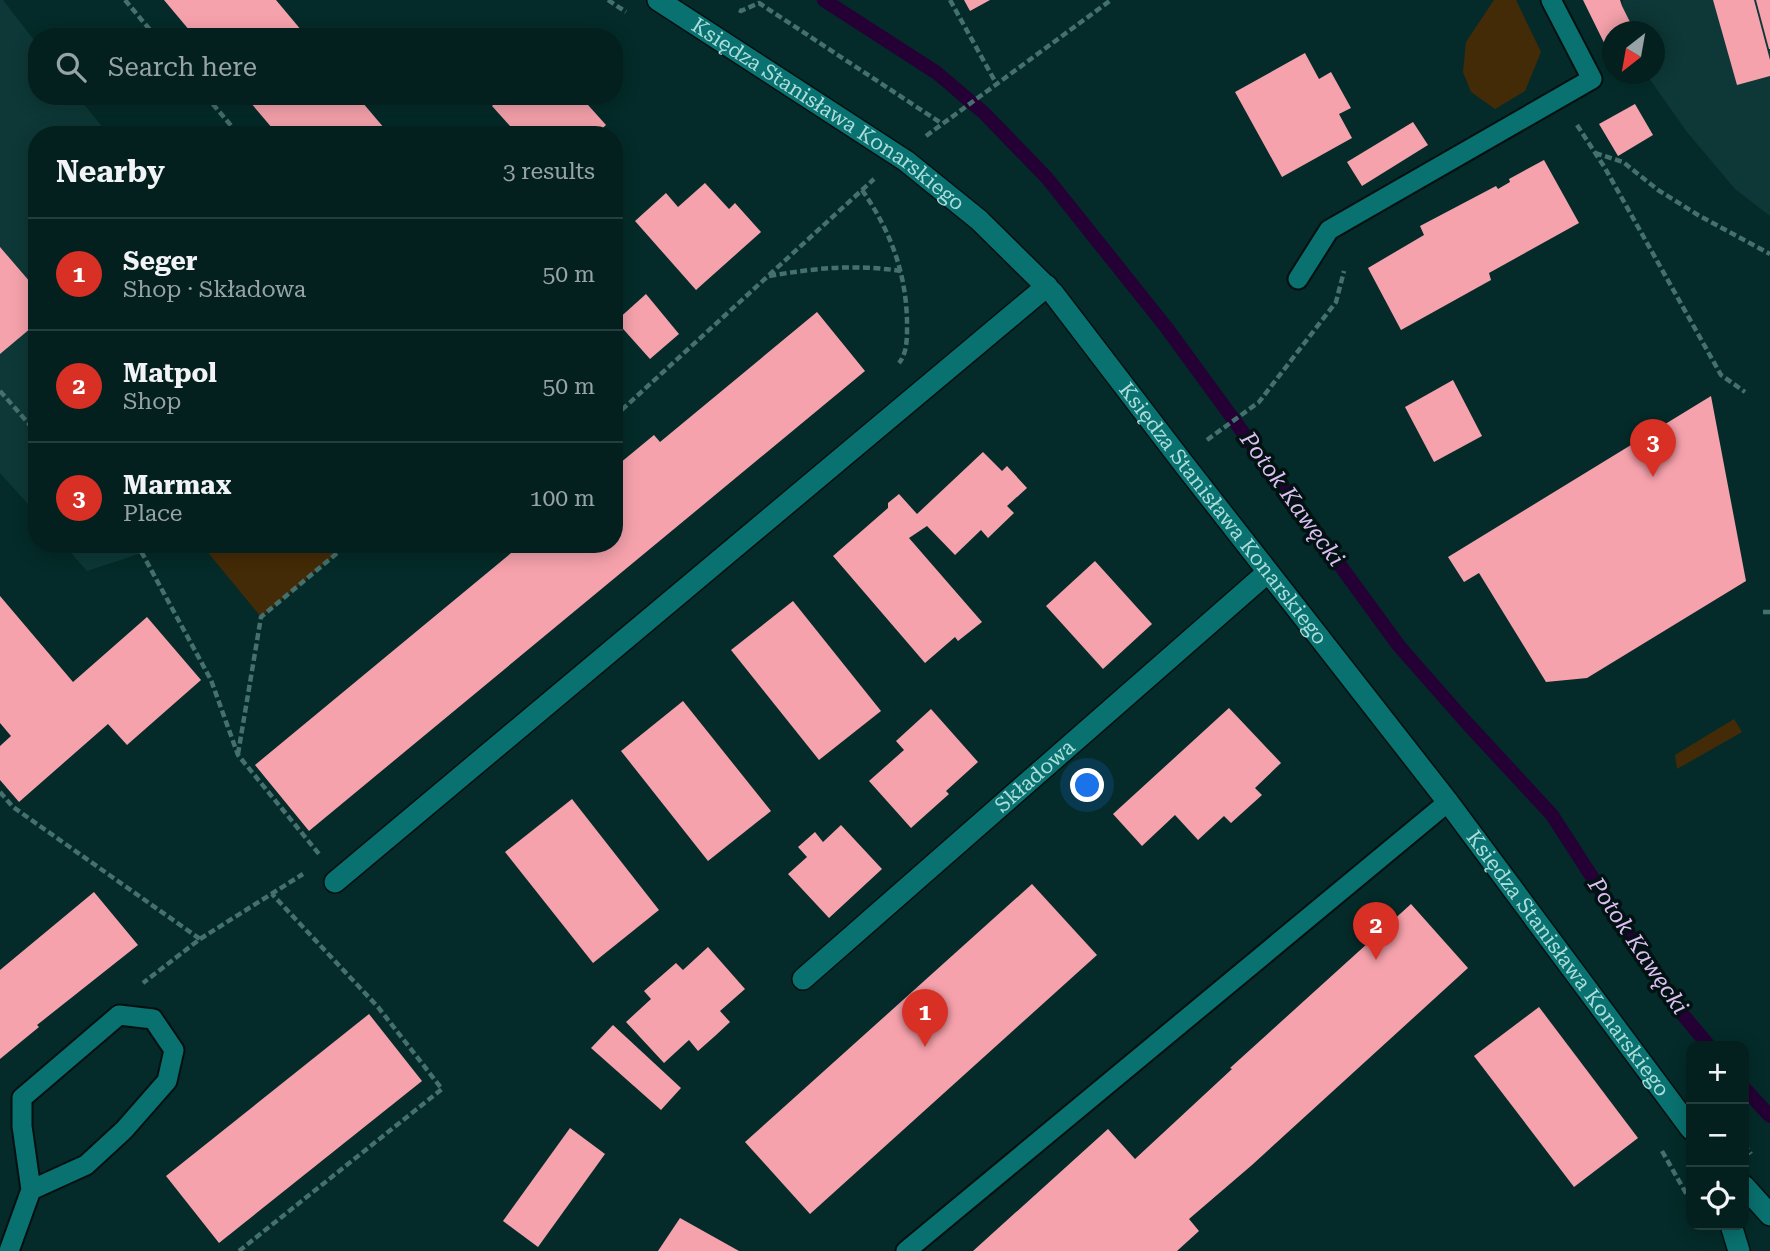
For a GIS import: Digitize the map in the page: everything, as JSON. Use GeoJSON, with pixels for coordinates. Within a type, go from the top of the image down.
{"type":"FeatureCollection","features":[{"type":"Feature","properties":{"kind":"street","name":"Księdza Stanisława Konarskiego"},"geometry":{"type":"LineString","coordinates":[[658,0],[906,161],[979,220],[1046,286],[1448,802],[1686,1122]]}},
{"type":"Feature","properties":{"kind":"street"},"geometry":{"type":"LineString","coordinates":[[335,882],[1046,286]]}},
{"type":"Feature","properties":{"kind":"street","name":"Składowa"},"geometry":{"type":"LineString","coordinates":[[803,979],[1268,572]]}},
{"type":"Feature","properties":{"kind":"street"},"geometry":{"type":"LineString","coordinates":[[1749,1192],[1770,1215]]}},
{"type":"Feature","properties":{"kind":"street"},"geometry":{"type":"LineString","coordinates":[[1733,1230],[1739,1251]]}},
{"type":"Feature","properties":{"kind":"lane"},"geometry":{"type":"LineString","coordinates":[[1298,279],[1329,230],[1592,79],[1551,0]]}},
{"type":"Feature","properties":{"kind":"lane"},"geometry":{"type":"LineString","coordinates":[[906,1251],[1448,802]]}},
{"type":"Feature","properties":{"kind":"lane"},"geometry":{"type":"LineString","coordinates":[[9,1251],[31,1190],[22,1126],[22,1098],[119,1014],[153,1019],[174,1050],[167,1081],[124,1130],[86,1165],[31,1190]]}},
{"type":"Feature","properties":{"kind":"path"},"geometry":{"type":"LineString","coordinates":[[125,0],[148,28]]}},
{"type":"Feature","properties":{"kind":"path"},"geometry":{"type":"LineString","coordinates":[[950,0],[996,83]]}},
{"type":"Feature","properties":{"kind":"path"},"geometry":{"type":"LineString","coordinates":[[954,113],[1111,0]]}},
{"type":"Feature","properties":{"kind":"path"},"geometry":{"type":"LineString","coordinates":[[732,6],[741,11],[759,3],[941,123]]}},
{"type":"Feature","properties":{"kind":"path"},"geometry":{"type":"LineString","coordinates":[[1558,98],[1595,153],[1721,375],[1745,392]]}},
{"type":"Feature","properties":{"kind":"path"},"geometry":{"type":"LineString","coordinates":[[214,105],[231,126]]}},
{"type":"Feature","properties":{"kind":"path"},"geometry":{"type":"LineString","coordinates":[[1595,153],[1623,162],[1658,190],[1770,254]]}},
{"type":"Feature","properties":{"kind":"path"},"geometry":{"type":"LineString","coordinates":[[623,409],[880,173]]}},
{"type":"Feature","properties":{"kind":"path"},"geometry":{"type":"LineString","coordinates":[[862,190],[883,222],[893,244],[905,289],[907,338],[903,358],[895,369]]}},
{"type":"Feature","properties":{"kind":"path"},"geometry":{"type":"LineString","coordinates":[[1209,438],[1259,402],[1336,302],[1346,264]]}},
{"type":"Feature","properties":{"kind":"path"},"geometry":{"type":"LineString","coordinates":[[768,276],[841,266],[901,271]]}},
{"type":"Feature","properties":{"kind":"path"},"geometry":{"type":"LineString","coordinates":[[0,391],[28,423]]}},
{"type":"Feature","properties":{"kind":"path"},"geometry":{"type":"LineString","coordinates":[[142,553],[211,680],[238,755],[323,859],[335,882]]}},
{"type":"Feature","properties":{"kind":"path"},"geometry":{"type":"LineString","coordinates":[[238,755],[261,617],[337,553]]}},
{"type":"Feature","properties":{"kind":"path"},"geometry":{"type":"LineString","coordinates":[[1763,612],[1770,612]]}},
{"type":"Feature","properties":{"kind":"path"},"geometry":{"type":"LineString","coordinates":[[0,792],[13,807],[200,939]]}},
{"type":"Feature","properties":{"kind":"path"},"geometry":{"type":"LineString","coordinates":[[137,988],[200,939],[323,859]]}},
{"type":"Feature","properties":{"kind":"path"},"geometry":{"type":"LineString","coordinates":[[239,1251],[442,1089],[378,1007],[272,894]]}},
{"type":"Feature","properties":{"kind":"shaded area"},"geometry":{"type":"Polygon","coordinates":[[[0,0],[3,0],[28,32],[28,105],[84,105],[102,126],[28,126],[28,504],[0,473],[0,0]]]}},
{"type":"Feature","properties":{"kind":"shaded area"},"geometry":{"type":"Polygon","coordinates":[[[1494,0],[1516,0],[1541,52],[1525,91],[1495,109],[1471,92],[1463,72],[1466,42],[1494,0]]]}},
{"type":"Feature","properties":{"kind":"shaded area"},"geometry":{"type":"Polygon","coordinates":[[[1583,0],[1620,0],[1622,4],[1623,0],[1770,0],[1770,216],[1735,189],[1687,132],[1653,84],[1665,84],[1665,21],[1602,21],[1602,38],[1583,0]]]}},
{"type":"Feature","properties":{"kind":"shaded area"},"geometry":{"type":"Polygon","coordinates":[[[71,553],[142,553],[87,571],[71,553]]]}},
{"type":"Feature","properties":{"kind":"shaded area"},"geometry":{"type":"Polygon","coordinates":[[[208,553],[337,553],[261,617],[208,553]]]}},
{"type":"Feature","properties":{"kind":"shaded area"},"geometry":{"type":"Polygon","coordinates":[[[1734,719],[1742,732],[1677,769],[1675,755],[1734,719]]]}},
{"type":"Feature","properties":{"kind":"building"},"geometry":{"type":"Polygon","coordinates":[[[164,0],[276,0],[299,28],[187,28],[164,0]]]}},
{"type":"Feature","properties":{"kind":"building"},"geometry":{"type":"Polygon","coordinates":[[[964,0],[990,0],[970,11],[964,0]]]}},
{"type":"Feature","properties":{"kind":"building"},"geometry":{"type":"Polygon","coordinates":[[[1583,0],[1620,0],[1630,21],[1602,21],[1602,39],[1583,0]]]}},
{"type":"Feature","properties":{"kind":"building"},"geometry":{"type":"Polygon","coordinates":[[[1713,0],[1754,0],[1770,60],[1770,76],[1737,85],[1713,0]]]}},
{"type":"Feature","properties":{"kind":"building"},"geometry":{"type":"Polygon","coordinates":[[[1756,0],[1770,0],[1770,49],[1769,49],[1756,0]]]}},
{"type":"Feature","properties":{"kind":"building"},"geometry":{"type":"Polygon","coordinates":[[[1305,53],[1319,79],[1331,72],[1351,108],[1339,114],[1352,138],[1282,177],[1235,92],[1305,53]]]}},
{"type":"Feature","properties":{"kind":"building"},"geometry":{"type":"Polygon","coordinates":[[[1635,104],[1653,135],[1618,156],[1599,124],[1635,104]]]}},
{"type":"Feature","properties":{"kind":"building"},"geometry":{"type":"Polygon","coordinates":[[[253,105],[365,105],[382,126],[270,126],[253,105]]]}},
{"type":"Feature","properties":{"kind":"building"},"geometry":{"type":"Polygon","coordinates":[[[588,105],[606,125],[510,126],[492,106],[588,105]]]}},
{"type":"Feature","properties":{"kind":"building"},"geometry":{"type":"Polygon","coordinates":[[[1413,122],[1428,145],[1362,186],[1347,162],[1413,122]]]}},
{"type":"Feature","properties":{"kind":"building"},"geometry":{"type":"Polygon","coordinates":[[[1544,160],[1579,223],[1489,273],[1491,280],[1401,330],[1368,268],[1424,235],[1420,226],[1496,186],[1498,189],[1510,182],[1509,179],[1544,160]]]}},
{"type":"Feature","properties":{"kind":"building"},"geometry":{"type":"Polygon","coordinates":[[[705,183],[729,209],[735,203],[761,232],[696,290],[635,221],[666,193],[678,207],[705,183]]]}},
{"type":"Feature","properties":{"kind":"building"},"geometry":{"type":"Polygon","coordinates":[[[0,247],[28,280],[28,331],[0,354],[0,247]]]}},
{"type":"Feature","properties":{"kind":"building"},"geometry":{"type":"Polygon","coordinates":[[[646,294],[679,334],[650,359],[623,329],[623,315],[646,294]]]}},
{"type":"Feature","properties":{"kind":"building"},"geometry":{"type":"Polygon","coordinates":[[[817,312],[865,371],[309,831],[255,765],[511,553],[623,553],[623,461],[654,435],[660,442],[817,312]]]}},
{"type":"Feature","properties":{"kind":"building"},"geometry":{"type":"Polygon","coordinates":[[[1453,380],[1482,436],[1434,462],[1405,407],[1453,380]]]}},
{"type":"Feature","properties":{"kind":"building"},"geometry":{"type":"Polygon","coordinates":[[[1711,396],[1746,581],[1587,678],[1546,682],[1479,573],[1464,582],[1448,557],[1711,396]]]}},
{"type":"Feature","properties":{"kind":"building"},"geometry":{"type":"Polygon","coordinates":[[[983,452],[1002,471],[1007,466],[1027,488],[1007,506],[1014,513],[988,538],[981,530],[955,555],[927,526],[909,538],[982,622],[958,641],[955,637],[925,663],[833,556],[888,508],[888,503],[899,494],[917,514],[983,452]]]}},
{"type":"Feature","properties":{"kind":"building"},"geometry":{"type":"Polygon","coordinates":[[[1095,561],[1152,624],[1103,669],[1046,606],[1095,561]]]}},
{"type":"Feature","properties":{"kind":"building"},"geometry":{"type":"Polygon","coordinates":[[[0,596],[73,682],[147,617],[201,680],[127,745],[108,724],[19,802],[0,780],[0,746],[11,736],[0,723],[0,596]]]}},
{"type":"Feature","properties":{"kind":"building"},"geometry":{"type":"Polygon","coordinates":[[[793,601],[881,711],[819,760],[731,650],[793,601]]]}},
{"type":"Feature","properties":{"kind":"building"},"geometry":{"type":"Polygon","coordinates":[[[683,701],[771,811],[708,861],[621,751],[683,701]]]}},
{"type":"Feature","properties":{"kind":"building"},"geometry":{"type":"Polygon","coordinates":[[[1229,708],[1281,763],[1255,788],[1262,795],[1231,823],[1224,816],[1198,840],[1175,815],[1142,846],[1113,814],[1229,708]]]}},
{"type":"Feature","properties":{"kind":"building"},"geometry":{"type":"Polygon","coordinates":[[[931,709],[978,762],[946,791],[949,794],[911,828],[869,781],[904,750],[896,741],[931,709]]]}},
{"type":"Feature","properties":{"kind":"building"},"geometry":{"type":"Polygon","coordinates":[[[572,799],[659,910],[593,963],[505,852],[572,799]]]}},
{"type":"Feature","properties":{"kind":"building"},"geometry":{"type":"Polygon","coordinates":[[[841,825],[882,869],[829,918],[788,874],[807,857],[798,847],[815,832],[823,842],[841,825]]]}},
{"type":"Feature","properties":{"kind":"building"},"geometry":{"type":"Polygon","coordinates":[[[1032,884],[1097,955],[810,1214],[745,1142],[1032,884]]]}},
{"type":"Feature","properties":{"kind":"building"},"geometry":{"type":"Polygon","coordinates":[[[94,892],[138,945],[37,1025],[39,1027],[0,1059],[0,970],[94,892]]]}},
{"type":"Feature","properties":{"kind":"building"},"geometry":{"type":"Polygon","coordinates":[[[1411,904],[1468,968],[1189,1219],[1199,1231],[1177,1251],[973,1251],[1108,1129],[1135,1159],[1232,1069],[1230,1068],[1411,904]]]}},
{"type":"Feature","properties":{"kind":"building"},"geometry":{"type":"Polygon","coordinates":[[[708,947],[745,989],[720,1011],[730,1022],[715,1036],[698,1051],[689,1040],[664,1063],[626,1022],[651,999],[644,991],[676,963],[683,970],[708,947]]]}},
{"type":"Feature","properties":{"kind":"building"},"geometry":{"type":"Polygon","coordinates":[[[1539,1007],[1638,1138],[1574,1187],[1474,1056],[1539,1007]]]}},
{"type":"Feature","properties":{"kind":"building"},"geometry":{"type":"Polygon","coordinates":[[[369,1014],[422,1081],[219,1243],[166,1176],[369,1014]]]}},
{"type":"Feature","properties":{"kind":"building"},"geometry":{"type":"Polygon","coordinates":[[[613,1025],[681,1088],[661,1110],[591,1048],[613,1025]]]}},
{"type":"Feature","properties":{"kind":"building"},"geometry":{"type":"Polygon","coordinates":[[[570,1128],[605,1154],[538,1247],[503,1221],[570,1128]]]}},
{"type":"Feature","properties":{"kind":"building"},"geometry":{"type":"Polygon","coordinates":[[[680,1218],[739,1251],[658,1251],[680,1218]]]}},
{"type":"Feature","properties":{"kind":"waterway","name":"Potok Kawęcki"},"geometry":{"type":"LineString","coordinates":[[824,0],[937,73],[984,113],[1047,178],[1166,327],[1399,646],[1552,815],[1674,1004],[1705,1041]]}},
{"type":"Feature","properties":{"kind":"waterway","name":"Potok Kawęcki"},"geometry":{"type":"LineString","coordinates":[[1749,1093],[1770,1116]]}},
{"type":"Feature","properties":{"kind":"place","name":"Marmax"},"geometry":{"type":"Point","coordinates":[1653,477]}},
{"type":"Feature","properties":{"kind":"place","name":"Matpol"},"geometry":{"type":"Point","coordinates":[1376,960]}},
{"type":"Feature","properties":{"kind":"place","name":"Seger"},"geometry":{"type":"Point","coordinates":[925,1047]}}]}
